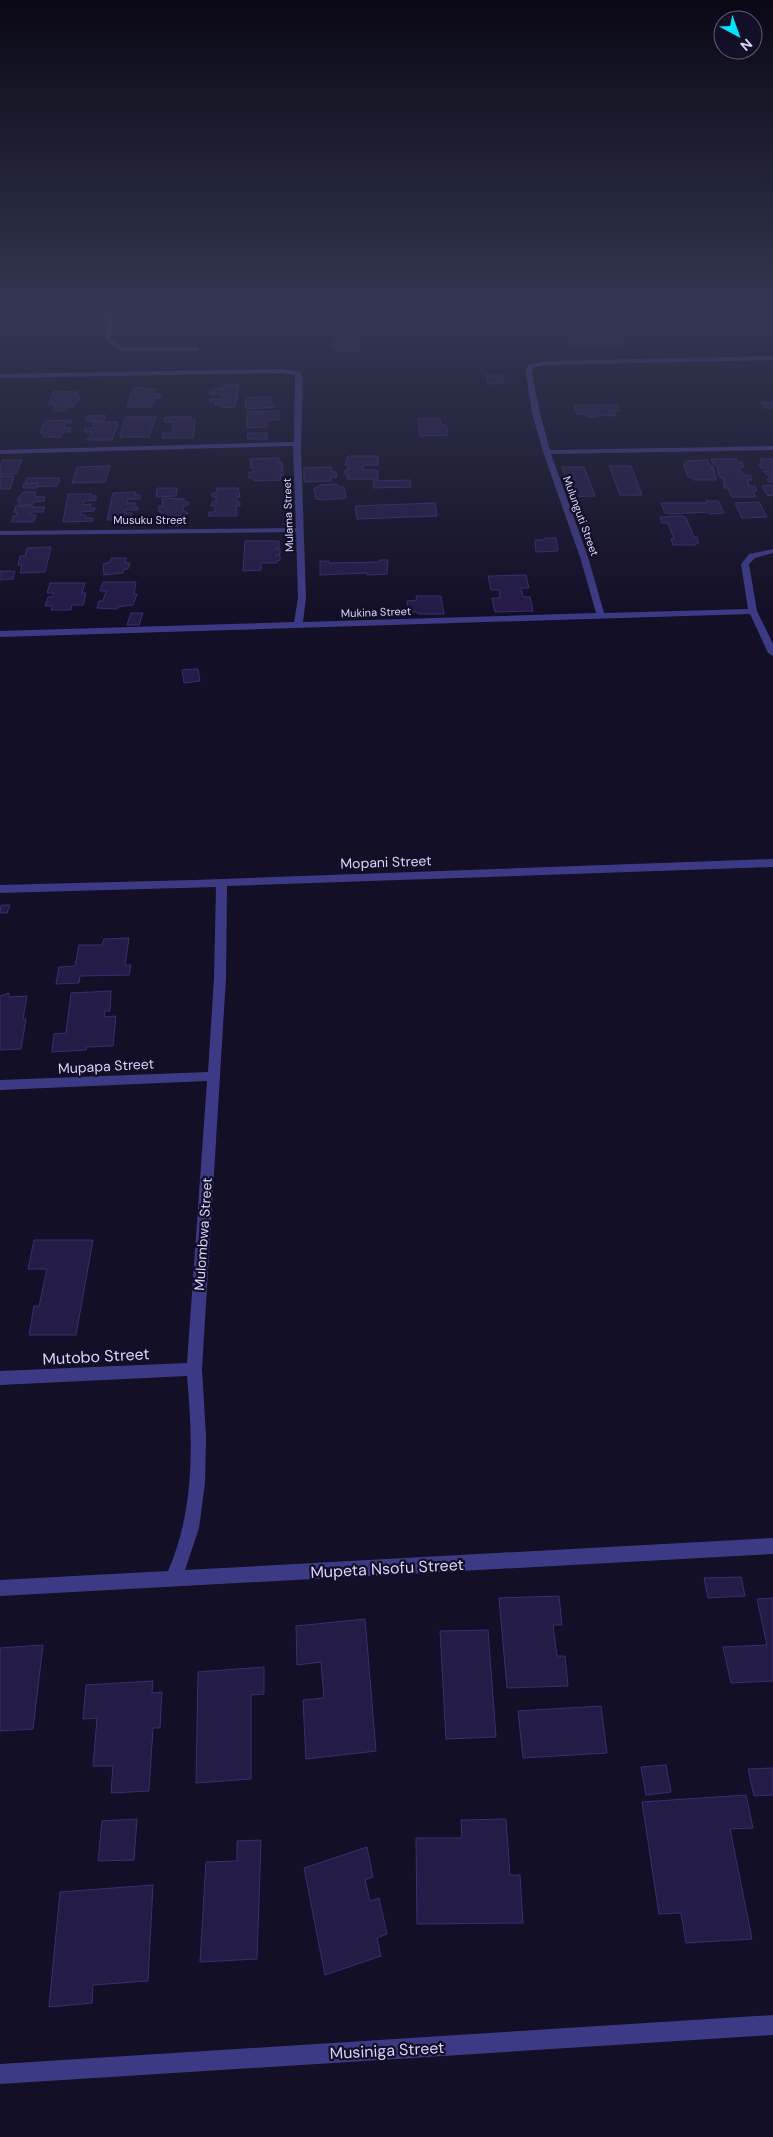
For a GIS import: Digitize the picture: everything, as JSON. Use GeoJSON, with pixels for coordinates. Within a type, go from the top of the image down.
{"type":"FeatureCollection","features":[{"type":"Feature","properties":{"kind":"street","name":"Mulama Street"},"geometry":{"type":"LineString","coordinates":[[298,412],[297,444],[302,598],[298,625]]}},
{"type":"Feature","properties":{"kind":"street","name":"Mulunguti Street"},"geometry":{"type":"LineString","coordinates":[[536,412],[547,452],[586,560],[601,616]]}},
{"type":"Feature","properties":{"kind":"street"},"geometry":{"type":"LineString","coordinates":[[0,452],[297,444]]}},
{"type":"Feature","properties":{"kind":"street"},"geometry":{"type":"LineString","coordinates":[[547,452],[773,448]]}},
{"type":"Feature","properties":{"kind":"street","name":"Musuku Street"},"geometry":{"type":"LineString","coordinates":[[0,533],[300,530]]}},
{"type":"Feature","properties":{"kind":"street"},"geometry":{"type":"LineString","coordinates":[[773,551],[752,556],[745,564],[753,611],[773,653]]}},
{"type":"Feature","properties":{"kind":"street","name":"Mukina Street"},"geometry":{"type":"LineString","coordinates":[[0,634],[753,611]]}},
{"type":"Feature","properties":{"kind":"street","name":"Mopani Street"},"geometry":{"type":"LineString","coordinates":[[0,890],[773,863]]}},
{"type":"Feature","properties":{"kind":"street","name":"Mulombwa Street"},"geometry":{"type":"LineString","coordinates":[[172,1580],[186,1547],[193,1516],[198,1476],[198,1410],[194,1369],[220,978],[222,883]]}},
{"type":"Feature","properties":{"kind":"street","name":"Mupapa Street"},"geometry":{"type":"LineString","coordinates":[[0,1086],[214,1076]]}},
{"type":"Feature","properties":{"kind":"street","name":"Mutobo Street"},"geometry":{"type":"LineString","coordinates":[[0,1378],[194,1369]]}},
{"type":"Feature","properties":{"kind":"street","name":"Mupeta Nsofu Street"},"geometry":{"type":"LineString","coordinates":[[0,1588],[773,1546]]}},
{"type":"Feature","properties":{"kind":"street","name":"Musiniga Street"},"geometry":{"type":"LineString","coordinates":[[0,2074],[773,2026]]}},
{"type":"Feature","properties":{"kind":"building"},"geometry":{"type":"Polygon","coordinates":[[[247,412],[279,412],[279,420],[267,420],[267,427],[247,428],[247,412]]]}},
{"type":"Feature","properties":{"kind":"building"},"geometry":{"type":"Polygon","coordinates":[[[576,412],[614,412],[616,416],[598,415],[598,417],[587,417],[586,414],[577,414],[576,412]]]}},
{"type":"Feature","properties":{"kind":"building"},"geometry":{"type":"Polygon","coordinates":[[[105,415],[104,421],[86,421],[87,416],[105,415]]]}},
{"type":"Feature","properties":{"kind":"building"},"geometry":{"type":"Polygon","coordinates":[[[125,417],[156,417],[149,437],[120,437],[125,417]]]}},
{"type":"Feature","properties":{"kind":"building"},"geometry":{"type":"Polygon","coordinates":[[[165,417],[191,417],[191,420],[195,420],[193,438],[162,438],[163,433],[172,433],[173,422],[164,422],[165,417]]]}},
{"type":"Feature","properties":{"kind":"building"},"geometry":{"type":"Polygon","coordinates":[[[418,419],[440,419],[441,425],[446,425],[448,435],[420,436],[418,419]]]}},
{"type":"Feature","properties":{"kind":"building"},"geometry":{"type":"Polygon","coordinates":[[[72,420],[72,423],[66,423],[64,428],[71,428],[70,432],[63,432],[61,437],[43,437],[45,433],[40,433],[45,421],[72,420]]]}},
{"type":"Feature","properties":{"kind":"building"},"geometry":{"type":"Polygon","coordinates":[[[94,422],[118,422],[112,440],[87,440],[92,432],[84,432],[85,428],[92,428],[94,422]]]}},
{"type":"Feature","properties":{"kind":"building"},"geometry":{"type":"Polygon","coordinates":[[[248,433],[267,433],[267,439],[247,439],[248,433]]]}},
{"type":"Feature","properties":{"kind":"building"},"geometry":{"type":"Polygon","coordinates":[[[348,456],[378,456],[378,465],[363,465],[363,470],[378,470],[378,479],[347,479],[348,475],[345,475],[345,470],[348,470],[348,465],[345,465],[348,456]]]}},
{"type":"Feature","properties":{"kind":"building"},"geometry":{"type":"Polygon","coordinates":[[[279,458],[277,463],[282,462],[283,469],[279,469],[283,471],[283,475],[280,475],[281,480],[254,481],[254,478],[249,478],[249,472],[254,472],[253,468],[251,468],[250,459],[279,458]]]}},
{"type":"Feature","properties":{"kind":"building"},"geometry":{"type":"Polygon","coordinates":[[[711,459],[736,459],[738,462],[742,462],[744,467],[739,467],[743,475],[750,475],[752,480],[747,480],[749,486],[755,486],[757,491],[753,491],[756,497],[732,497],[728,488],[725,488],[723,484],[725,484],[722,477],[720,477],[716,464],[713,464],[711,459]]]}},
{"type":"Feature","properties":{"kind":"building"},"geometry":{"type":"Polygon","coordinates":[[[760,459],[773,459],[773,482],[769,482],[767,479],[771,478],[763,471],[767,471],[765,468],[761,468],[759,464],[762,464],[760,459]]]}},
{"type":"Feature","properties":{"kind":"building"},"geometry":{"type":"Polygon","coordinates":[[[3,460],[22,460],[16,474],[0,474],[0,466],[3,460]]]}},
{"type":"Feature","properties":{"kind":"building"},"geometry":{"type":"Polygon","coordinates":[[[707,460],[710,466],[714,468],[711,468],[714,470],[716,480],[694,480],[693,477],[688,477],[683,464],[687,464],[685,461],[707,460]]]}},
{"type":"Feature","properties":{"kind":"building"},"geometry":{"type":"Polygon","coordinates":[[[110,466],[105,482],[72,483],[77,467],[110,466]]]}},
{"type":"Feature","properties":{"kind":"building"},"geometry":{"type":"Polygon","coordinates":[[[609,466],[631,466],[642,495],[620,495],[609,466]]]}},
{"type":"Feature","properties":{"kind":"building"},"geometry":{"type":"Polygon","coordinates":[[[331,467],[332,472],[336,472],[337,477],[331,477],[331,481],[304,482],[304,468],[331,467]]]}},
{"type":"Feature","properties":{"kind":"building"},"geometry":{"type":"Polygon","coordinates":[[[562,467],[584,467],[595,496],[573,497],[562,467]]]}},
{"type":"Feature","properties":{"kind":"building"},"geometry":{"type":"Polygon","coordinates":[[[0,476],[14,476],[10,489],[0,489],[0,476]]]}},
{"type":"Feature","properties":{"kind":"building"},"geometry":{"type":"Polygon","coordinates":[[[27,478],[60,478],[57,486],[24,487],[27,478]]]}},
{"type":"Feature","properties":{"kind":"building"},"geometry":{"type":"Polygon","coordinates":[[[410,480],[411,487],[374,488],[373,481],[410,480]]]}},
{"type":"Feature","properties":{"kind":"building"},"geometry":{"type":"Polygon","coordinates":[[[38,483],[37,488],[23,488],[24,484],[38,483]]]}},
{"type":"Feature","properties":{"kind":"building"},"geometry":{"type":"Polygon","coordinates":[[[337,484],[338,487],[344,487],[346,498],[316,499],[314,488],[319,487],[319,485],[337,484]]]}},
{"type":"Feature","properties":{"kind":"building"},"geometry":{"type":"Polygon","coordinates":[[[773,485],[773,495],[768,496],[762,486],[773,485]]]}},
{"type":"Feature","properties":{"kind":"building"},"geometry":{"type":"Polygon","coordinates":[[[157,488],[177,488],[176,496],[156,497],[157,488]]]}},
{"type":"Feature","properties":{"kind":"building"},"geometry":{"type":"Polygon","coordinates":[[[217,488],[238,488],[240,497],[237,497],[237,502],[240,502],[240,506],[236,506],[237,516],[208,516],[209,512],[215,512],[215,506],[211,506],[212,502],[216,502],[216,497],[212,497],[212,493],[216,493],[217,488]]]}},
{"type":"Feature","properties":{"kind":"building"},"geometry":{"type":"Polygon","coordinates":[[[23,492],[36,492],[35,497],[45,497],[44,501],[33,502],[32,505],[18,505],[20,501],[17,501],[23,492]]]}},
{"type":"Feature","properties":{"kind":"building"},"geometry":{"type":"Polygon","coordinates":[[[136,492],[135,495],[140,495],[140,499],[128,499],[127,503],[135,503],[134,507],[138,507],[138,510],[125,510],[125,513],[132,513],[131,517],[137,517],[136,520],[107,520],[113,493],[136,492]]]}},
{"type":"Feature","properties":{"kind":"building"},"geometry":{"type":"Polygon","coordinates":[[[68,494],[92,494],[91,496],[96,496],[96,500],[84,501],[83,505],[91,504],[90,508],[95,508],[94,511],[81,512],[81,515],[86,515],[86,518],[93,518],[93,521],[63,522],[68,494]]]}},
{"type":"Feature","properties":{"kind":"building"},"geometry":{"type":"Polygon","coordinates":[[[162,498],[185,499],[183,501],[189,504],[184,506],[182,510],[188,513],[183,516],[162,516],[162,512],[159,512],[159,506],[163,506],[162,498]]]}},
{"type":"Feature","properties":{"kind":"building"},"geometry":{"type":"Polygon","coordinates":[[[706,501],[718,501],[724,513],[668,514],[665,513],[661,503],[707,503],[706,501]]]}},
{"type":"Feature","properties":{"kind":"building"},"geometry":{"type":"Polygon","coordinates":[[[759,502],[767,517],[742,518],[735,503],[759,502]]]}},
{"type":"Feature","properties":{"kind":"building"},"geometry":{"type":"Polygon","coordinates":[[[435,503],[437,516],[357,519],[355,506],[435,503]]]}},
{"type":"Feature","properties":{"kind":"building"},"geometry":{"type":"Polygon","coordinates":[[[16,506],[45,507],[43,512],[31,512],[30,515],[36,515],[34,522],[11,522],[13,516],[16,516],[17,512],[14,512],[16,506]]]}},
{"type":"Feature","properties":{"kind":"building"},"geometry":{"type":"Polygon","coordinates":[[[682,516],[686,518],[694,537],[697,537],[699,543],[696,543],[696,545],[673,545],[671,539],[674,539],[668,523],[662,523],[660,517],[682,516]]]}},
{"type":"Feature","properties":{"kind":"building"},"geometry":{"type":"Polygon","coordinates":[[[544,538],[556,538],[558,551],[536,552],[535,540],[544,540],[544,538]]]}},
{"type":"Feature","properties":{"kind":"building"},"geometry":{"type":"Polygon","coordinates":[[[245,541],[279,541],[279,548],[275,549],[280,549],[280,554],[275,555],[280,555],[280,560],[277,563],[261,563],[261,570],[243,571],[245,541]]]}},
{"type":"Feature","properties":{"kind":"building"},"geometry":{"type":"Polygon","coordinates":[[[51,547],[45,572],[20,573],[22,565],[18,565],[20,556],[25,556],[27,548],[51,547]]]}},
{"type":"Feature","properties":{"kind":"building"},"geometry":{"type":"Polygon","coordinates":[[[111,558],[126,558],[125,563],[130,563],[128,569],[124,569],[123,573],[104,575],[103,564],[110,562],[111,558]]]}},
{"type":"Feature","properties":{"kind":"building"},"geometry":{"type":"Polygon","coordinates":[[[379,560],[388,560],[387,574],[320,575],[320,561],[329,561],[329,563],[379,562],[379,560]]]}},
{"type":"Feature","properties":{"kind":"building"},"geometry":{"type":"Polygon","coordinates":[[[0,571],[15,571],[13,579],[0,580],[0,571]]]}},
{"type":"Feature","properties":{"kind":"building"},"geometry":{"type":"Polygon","coordinates":[[[526,575],[529,588],[521,588],[523,597],[530,597],[533,611],[495,612],[492,598],[500,598],[499,590],[491,590],[488,576],[526,575]]]}},
{"type":"Feature","properties":{"kind":"building"},"geometry":{"type":"Polygon","coordinates":[[[103,582],[136,582],[134,594],[137,594],[133,605],[118,607],[117,609],[97,608],[99,601],[103,601],[106,591],[100,591],[103,582]]]}},
{"type":"Feature","properties":{"kind":"building"},"geometry":{"type":"Polygon","coordinates":[[[50,583],[85,583],[82,593],[86,593],[83,605],[72,605],[71,610],[51,610],[53,606],[45,606],[48,597],[52,597],[54,593],[47,593],[50,583]]]}},
{"type":"Feature","properties":{"kind":"building"},"geometry":{"type":"Polygon","coordinates":[[[416,596],[441,596],[444,614],[408,612],[407,601],[417,600],[416,596]]]}},
{"type":"Feature","properties":{"kind":"building"},"geometry":{"type":"Polygon","coordinates":[[[131,613],[143,613],[139,625],[127,625],[131,613]]]}},
{"type":"Feature","properties":{"kind":"building"},"geometry":{"type":"Polygon","coordinates":[[[198,669],[200,681],[184,683],[182,670],[198,669]]]}},
{"type":"Feature","properties":{"kind":"building"},"geometry":{"type":"Polygon","coordinates":[[[1,905],[10,905],[7,913],[0,913],[1,905]]]}},
{"type":"Feature","properties":{"kind":"building"},"geometry":{"type":"Polygon","coordinates":[[[129,938],[125,965],[131,965],[129,975],[80,976],[79,983],[56,984],[59,967],[75,966],[79,945],[102,945],[104,939],[129,938]]]}},
{"type":"Feature","properties":{"kind":"building"},"geometry":{"type":"Polygon","coordinates":[[[111,991],[110,1011],[105,1011],[104,1017],[116,1016],[113,1046],[87,1047],[86,1050],[52,1052],[54,1034],[66,1033],[71,993],[111,991]]]}},
{"type":"Feature","properties":{"kind":"building"},"geometry":{"type":"Polygon","coordinates":[[[9,993],[9,997],[27,996],[23,1019],[26,1019],[21,1049],[0,1050],[0,996],[9,993]]]}},
{"type":"Feature","properties":{"kind":"building"},"geometry":{"type":"Polygon","coordinates":[[[34,1240],[93,1240],[76,1335],[29,1335],[34,1306],[39,1306],[47,1269],[28,1269],[34,1240]]]}},
{"type":"Feature","properties":{"kind":"building"},"geometry":{"type":"Polygon","coordinates":[[[741,1577],[745,1596],[708,1598],[704,1578],[741,1577]]]}},
{"type":"Feature","properties":{"kind":"building"},"geometry":{"type":"Polygon","coordinates":[[[559,1596],[562,1625],[553,1625],[557,1656],[565,1656],[568,1686],[507,1688],[499,1598],[559,1596]]]}},
{"type":"Feature","properties":{"kind":"building"},"geometry":{"type":"Polygon","coordinates":[[[773,1598],[773,1681],[731,1683],[723,1647],[767,1645],[757,1599],[773,1598]]]}},
{"type":"Feature","properties":{"kind":"building"},"geometry":{"type":"Polygon","coordinates":[[[365,1619],[376,1751],[306,1759],[303,1700],[324,1698],[321,1662],[297,1665],[296,1626],[365,1619]]]}},
{"type":"Feature","properties":{"kind":"building"},"geometry":{"type":"Polygon","coordinates":[[[488,1630],[496,1737],[446,1739],[440,1631],[488,1630]]]}},
{"type":"Feature","properties":{"kind":"building"},"geometry":{"type":"Polygon","coordinates":[[[43,1645],[33,1729],[0,1731],[0,1648],[43,1645]]]}},
{"type":"Feature","properties":{"kind":"building"},"geometry":{"type":"Polygon","coordinates":[[[264,1667],[264,1694],[251,1695],[251,1779],[196,1783],[198,1672],[264,1667]]]}},
{"type":"Feature","properties":{"kind":"building"},"geometry":{"type":"Polygon","coordinates":[[[153,1681],[152,1693],[162,1692],[160,1728],[153,1728],[149,1791],[111,1793],[113,1766],[93,1766],[97,1718],[83,1719],[86,1685],[153,1681]]]}},
{"type":"Feature","properties":{"kind":"building"},"geometry":{"type":"Polygon","coordinates":[[[601,1706],[607,1753],[523,1758],[518,1711],[601,1706]]]}},
{"type":"Feature","properties":{"kind":"building"},"geometry":{"type":"Polygon","coordinates":[[[666,1765],[671,1792],[646,1795],[641,1767],[666,1765]]]}},
{"type":"Feature","properties":{"kind":"building"},"geometry":{"type":"Polygon","coordinates":[[[773,1768],[773,1795],[754,1796],[748,1769],[773,1768]]]}},
{"type":"Feature","properties":{"kind":"building"},"geometry":{"type":"Polygon","coordinates":[[[746,1795],[753,1828],[730,1829],[752,1939],[686,1943],[681,1913],[659,1914],[642,1802],[746,1795]]]}},
{"type":"Feature","properties":{"kind":"building"},"geometry":{"type":"Polygon","coordinates":[[[137,1819],[134,1860],[98,1861],[102,1821],[137,1819]]]}},
{"type":"Feature","properties":{"kind":"building"},"geometry":{"type":"Polygon","coordinates":[[[506,1819],[510,1875],[520,1875],[523,1923],[417,1924],[416,1838],[462,1838],[461,1820],[506,1819]]]}},
{"type":"Feature","properties":{"kind":"building"},"geometry":{"type":"Polygon","coordinates":[[[261,1840],[257,1959],[200,1962],[206,1862],[237,1861],[237,1841],[261,1840]]]}},
{"type":"Feature","properties":{"kind":"building"},"geometry":{"type":"Polygon","coordinates":[[[367,1847],[373,1877],[365,1880],[370,1901],[379,1898],[387,1934],[377,1938],[381,1956],[325,1975],[304,1868],[367,1847]]]}},
{"type":"Feature","properties":{"kind":"building"},"geometry":{"type":"Polygon","coordinates":[[[153,1885],[148,1981],[93,1985],[92,2003],[49,2007],[60,1892],[153,1885]]]}}]}
